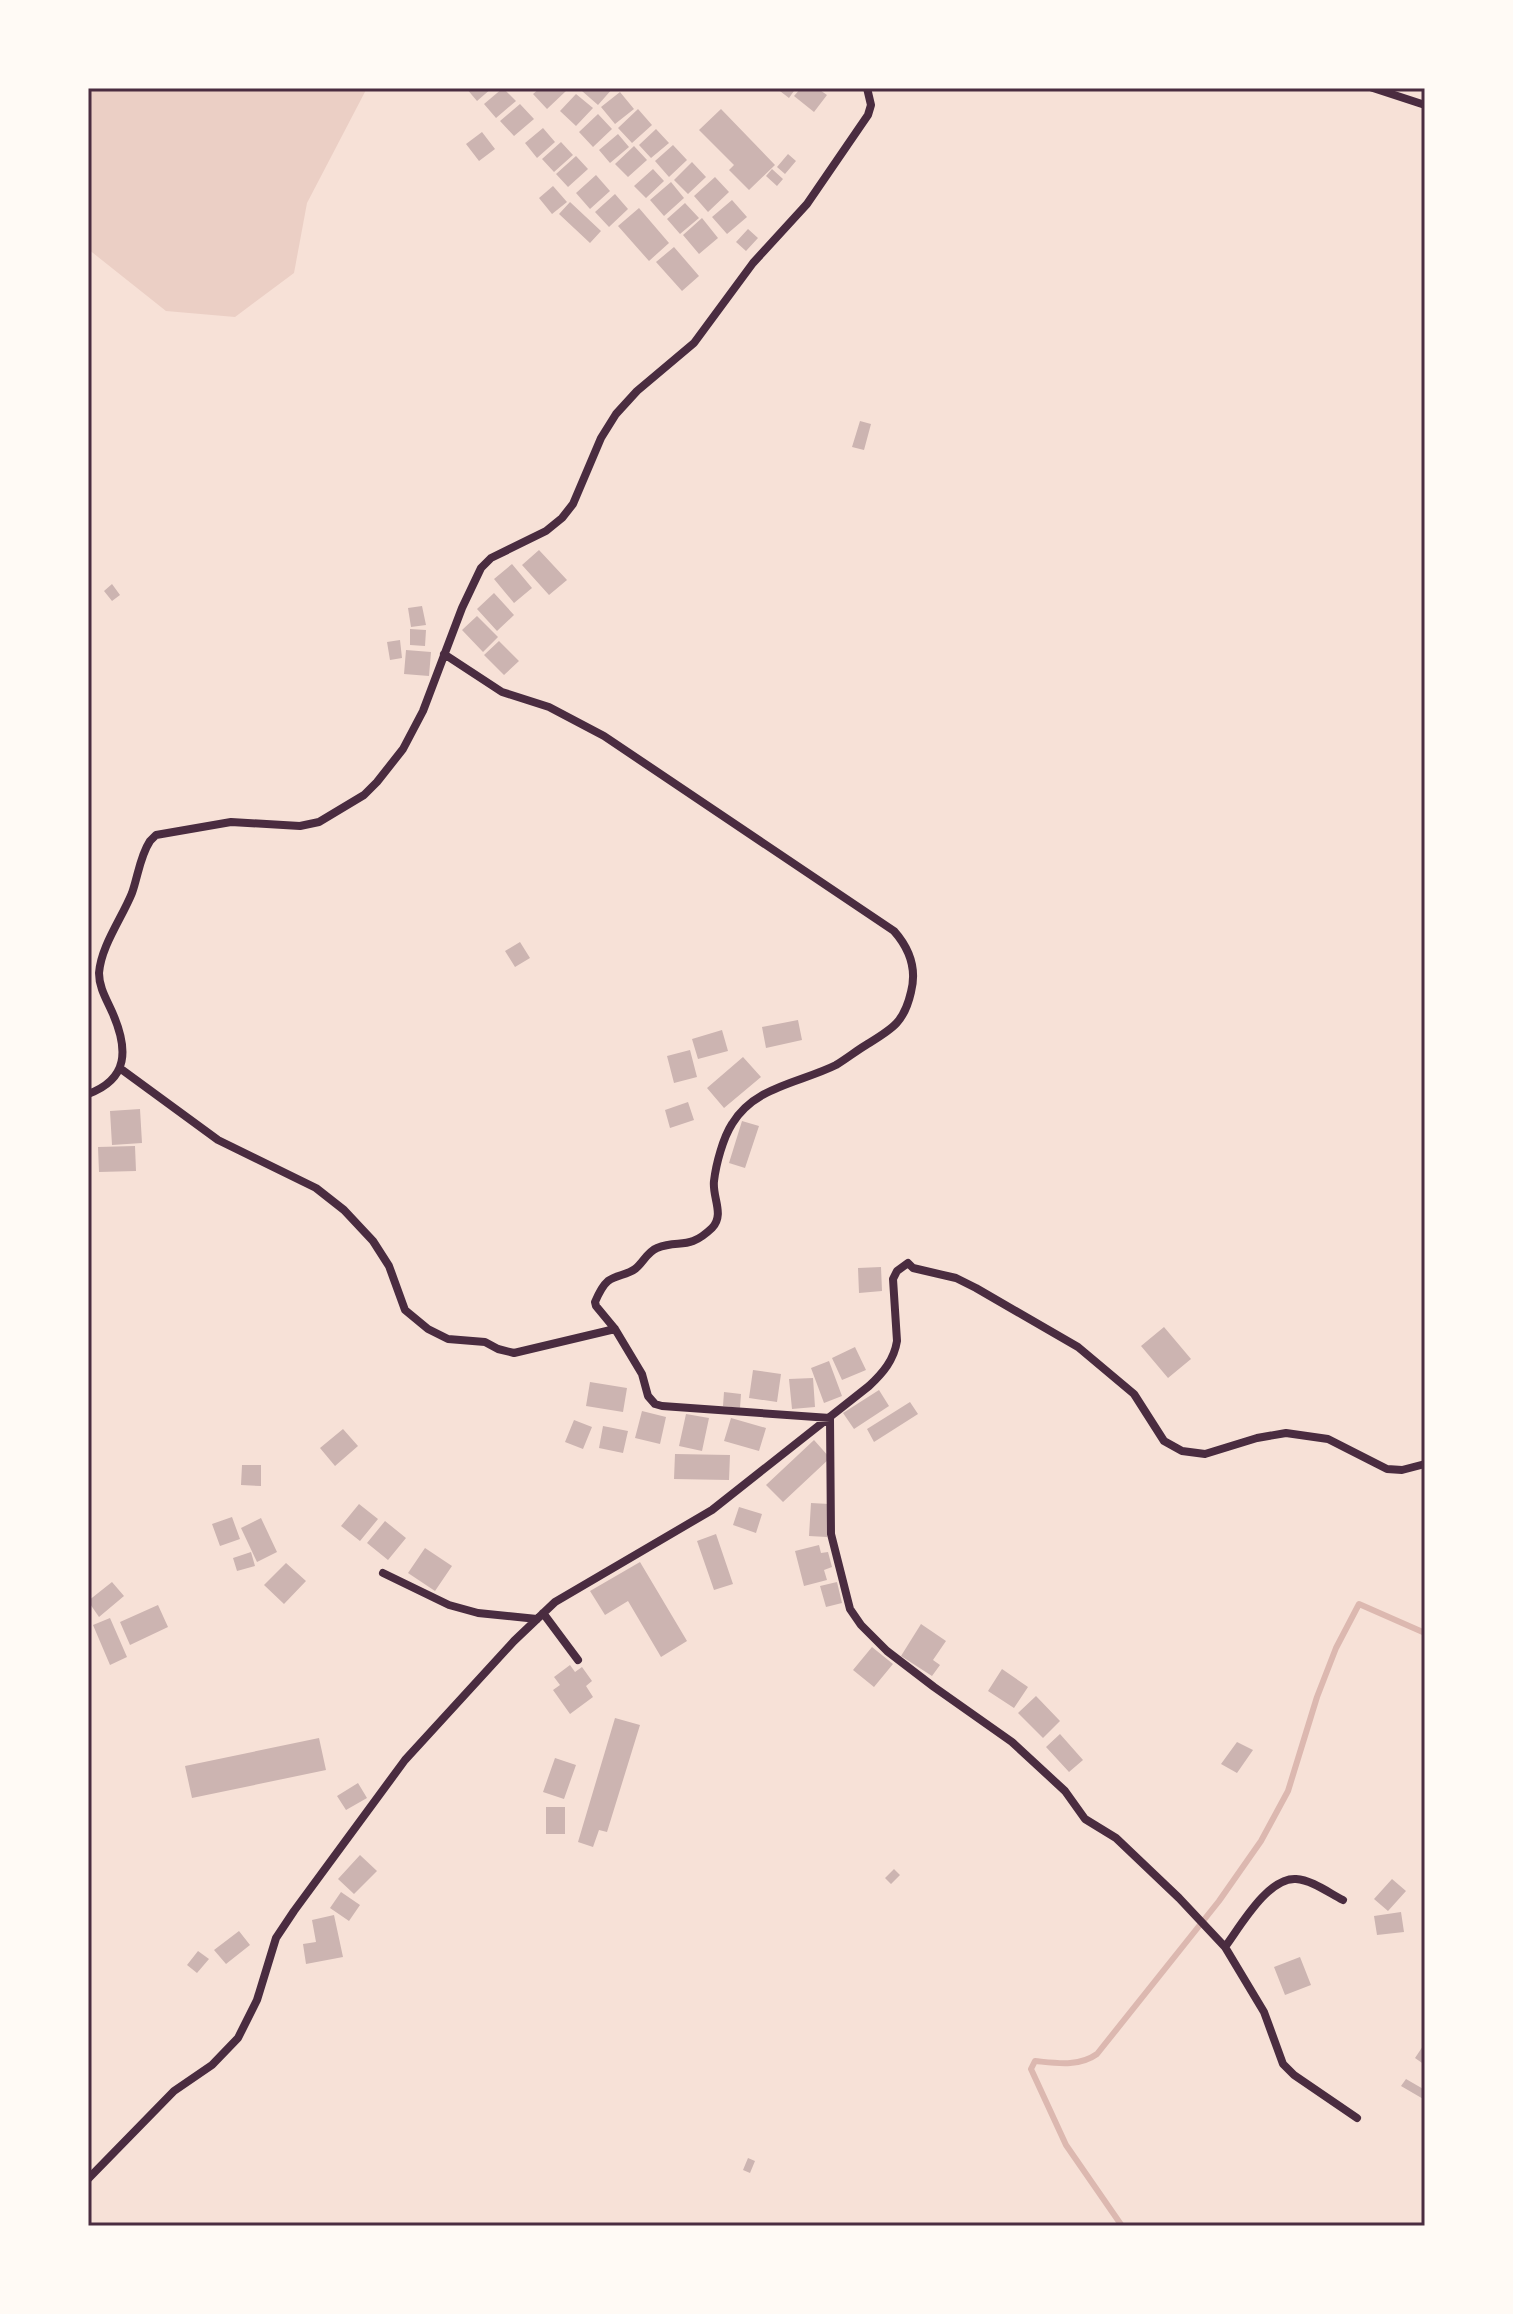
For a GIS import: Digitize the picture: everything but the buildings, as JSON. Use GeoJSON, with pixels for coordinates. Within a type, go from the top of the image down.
{"type":"FeatureCollection","features":[{"type":"Feature","properties":{"kind":"street"},"geometry":{"type":"LineString","coordinates":[[88,1094],[107,1085],[121,1069],[122,1045],[115,1017],[100,987],[100,967],[150,841],[156,835],[231,822],[300,826],[319,822],[338,813],[370,788],[403,749],[423,711],[472,583],[481,568],[491,558],[546,531],[562,518],[573,504],[601,438],[616,414],[637,391],[694,343],[753,263],[807,204],[868,115],[871,105],[867,88]]}},
{"type":"Feature","properties":{"kind":"street"},"geometry":{"type":"LineString","coordinates":[[1373,88],[1425,105]]}},
{"type":"Feature","properties":{"kind":"street"},"geometry":{"type":"LineString","coordinates":[[444,654],[502,692],[549,707],[604,736],[894,931],[906,945],[913,967],[913,986],[902,1019],[888,1032],[836,1065],[786,1082],[759,1096],[732,1125],[714,1181],[716,1223],[688,1244],[665,1245],[652,1250],[637,1267],[607,1282],[595,1302],[642,1374],[648,1396],[662,1406],[830,1418]]}},
{"type":"Feature","properties":{"kind":"street"},"geometry":{"type":"LineString","coordinates":[[121,1069],[218,1140],[316,1188],[344,1210],[373,1241],[389,1266],[405,1310],[428,1329],[448,1339],[485,1342],[514,1353],[615,1329]]}},
{"type":"Feature","properties":{"kind":"street"},"geometry":{"type":"LineString","coordinates":[[88,2179],[174,2091],[212,2065],[238,2038],[257,2000],[276,1938],[294,1911],[405,1760],[540,1616],[566,1594],[712,1510],[884,1372],[895,1350],[893,1279],[897,1271],[908,1263],[931,1274],[956,1278],[1013,1307],[1078,1347],[1134,1394],[1164,1441],[1182,1451],[1205,1454],[1257,1438],[1286,1433],[1328,1439],[1387,1469],[1402,1470],[1425,1464]]}},
{"type":"Feature","properties":{"kind":"street"},"geometry":{"type":"LineString","coordinates":[[830,1418],[831,1534],[850,1609],[861,1625],[887,1651],[1012,1742],[1065,1791],[1085,1819],[1116,1838],[1225,1947],[1264,2012],[1283,2064],[1294,2075],[1357,2118]]}},
{"type":"Feature","properties":{"kind":"street"},"geometry":{"type":"LineString","coordinates":[[383,1573],[449,1605],[478,1613],[540,1616],[578,1660]]}},
{"type":"Feature","properties":{"kind":"street"},"geometry":{"type":"LineString","coordinates":[[1225,1947],[1267,1892],[1278,1883],[1297,1879],[1343,1900]]}},
{"type":"Feature","properties":{"kind":"shaded area"},"geometry":{"type":"Polygon","coordinates":[[[88,88],[367,88],[307,203],[294,273],[235,317],[166,311],[88,249],[88,88]]]}},
{"type":"Feature","properties":{"kind":"waterway"},"geometry":{"type":"LineString","coordinates":[[1122,2226],[1066,2145],[1031,2069],[1035,2061],[1075,2062],[1097,2054],[1219,1901],[1261,1841],[1288,1791],[1317,1697],[1336,1648],[1359,1604],[1425,1633]]}}]}
